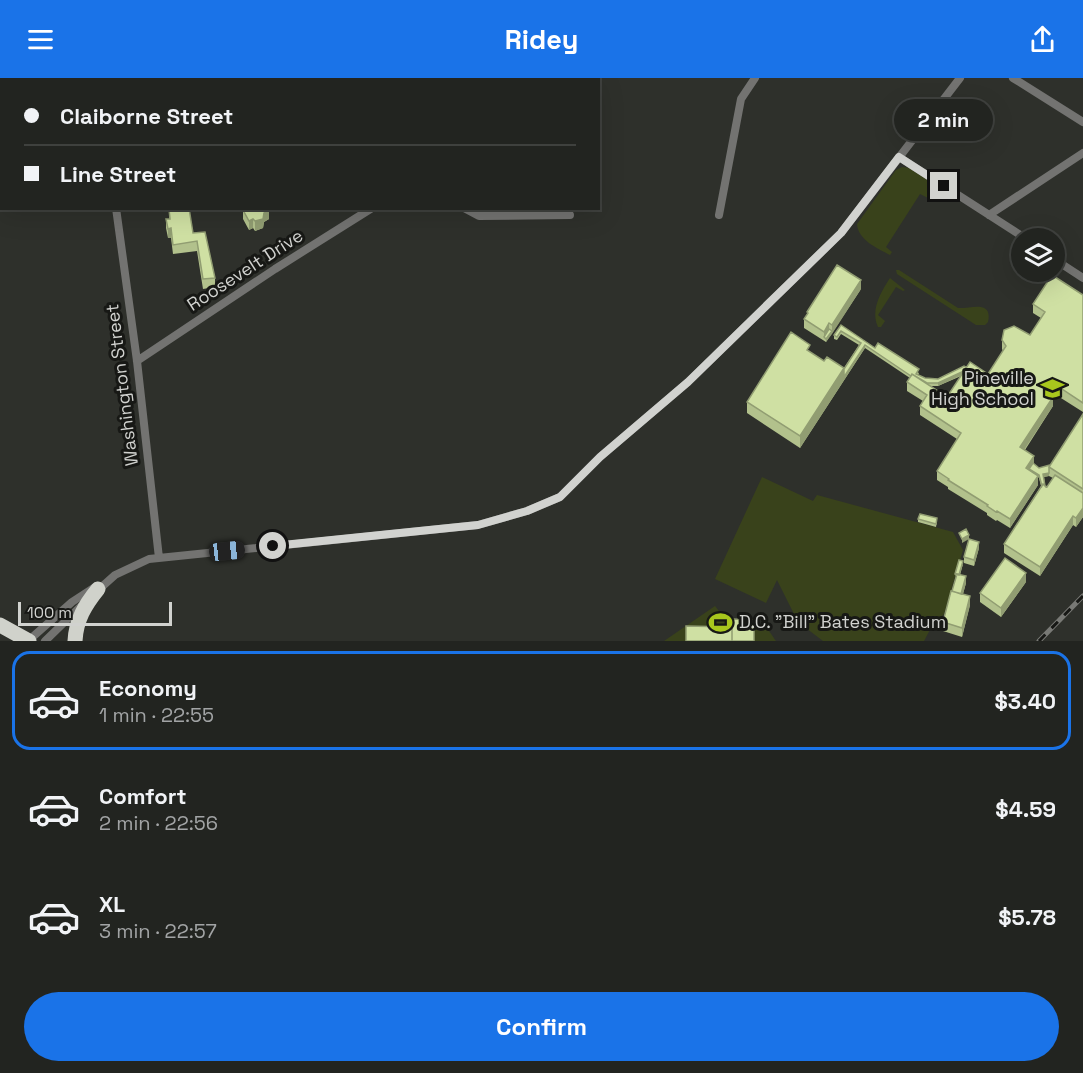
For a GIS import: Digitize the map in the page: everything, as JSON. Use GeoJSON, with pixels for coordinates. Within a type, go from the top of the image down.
{"type":"FeatureCollection","features":[{"type":"Feature","properties":{"kind":"highway"},"geometry":{"type":"LineString","coordinates":[[75,641],[81,613],[103,586]]}},
{"type":"Feature","properties":{"kind":"highway"},"geometry":{"type":"LineString","coordinates":[[0,625],[28,641]]}},
{"type":"Feature","properties":{"kind":"street"},"geometry":{"type":"LineString","coordinates":[[718,215],[741,99],[755,78]]}},
{"type":"Feature","properties":{"kind":"street"},"geometry":{"type":"LineString","coordinates":[[45,641],[103,586],[138,563],[159,558],[478,525],[527,511],[560,497],[600,457],[688,382],[841,233],[960,78]]}},
{"type":"Feature","properties":{"kind":"street"},"geometry":{"type":"LineString","coordinates":[[1013,78],[1083,122]]}},
{"type":"Feature","properties":{"kind":"street"},"geometry":{"type":"LineString","coordinates":[[989,215],[1083,153]]}},
{"type":"Feature","properties":{"kind":"street"},"geometry":{"type":"LineString","coordinates":[[899,157],[1011,229]]}},
{"type":"Feature","properties":{"kind":"street","name":"Washington Street"},"geometry":{"type":"LineString","coordinates":[[116,210],[137,361],[159,558]]}},
{"type":"Feature","properties":{"kind":"street","name":"Roosevelt Drive"},"geometry":{"type":"LineString","coordinates":[[137,361],[369,210]]}},
{"type":"Feature","properties":{"kind":"street"},"geometry":{"type":"LineString","coordinates":[[468,210],[479,216],[570,215]]}},
{"type":"Feature","properties":{"kind":"street"},"geometry":{"type":"LineString","coordinates":[[1065,266],[1083,278]]}},
{"type":"Feature","properties":{"kind":"street"},"geometry":{"type":"LineString","coordinates":[[28,641],[72,602],[92,588],[103,586]]}},
{"type":"Feature","properties":{"kind":"green space"},"geometry":{"type":"Polygon","coordinates":[[[902,167],[910,168],[934,184],[935,188],[928,198],[920,194],[886,247],[892,252],[890,255],[864,239],[857,224],[896,170],[902,167]]]}},
{"type":"Feature","properties":{"kind":"green space"},"geometry":{"type":"Polygon","coordinates":[[[896,270],[958,308],[984,308],[989,315],[988,322],[985,325],[976,325],[897,274],[896,270]]]}},
{"type":"Feature","properties":{"kind":"green space"},"geometry":{"type":"Polygon","coordinates":[[[890,278],[905,290],[896,287],[878,315],[885,321],[881,327],[878,327],[876,308],[880,295],[890,278]]]}},
{"type":"Feature","properties":{"kind":"green space"},"geometry":{"type":"Polygon","coordinates":[[[762,477],[813,501],[817,495],[953,532],[963,550],[944,614],[932,626],[924,641],[823,641],[798,622],[777,580],[766,603],[715,579],[762,477]]]}},
{"type":"Feature","properties":{"kind":"green space","name":"D.C. \"Bill\" Bates Stadium"},"geometry":{"type":"Polygon","coordinates":[[[715,606],[726,620],[747,620],[762,625],[776,641],[664,641],[715,606]]]}},
{"type":"Feature","properties":{"kind":"building"},"geometry":{"type":"Polygon","coordinates":[[[169,210],[189,210],[193,233],[205,232],[215,278],[203,279],[197,241],[173,245],[171,228],[168,229],[166,219],[170,219],[169,210]]]}},
{"type":"Feature","properties":{"kind":"building"},"geometry":{"type":"Polygon","coordinates":[[[243,210],[269,210],[264,213],[263,219],[249,221],[243,210]]]}},
{"type":"Feature","properties":{"kind":"building"},"geometry":{"type":"Polygon","coordinates":[[[837,265],[861,280],[832,325],[829,323],[824,332],[804,319],[837,265]]]}},
{"type":"Feature","properties":{"kind":"building","name":"Pineville High School"},"geometry":{"type":"Polygon","coordinates":[[[1047,282],[1063,282],[1083,295],[1083,403],[1053,383],[1048,393],[1053,397],[1020,447],[1034,456],[1026,468],[1038,476],[1010,519],[996,512],[937,471],[961,433],[920,406],[927,395],[907,382],[912,374],[947,397],[970,362],[988,374],[1006,346],[1002,340],[1004,330],[1014,326],[1030,335],[1045,312],[1033,304],[1047,282]]]}},
{"type":"Feature","properties":{"kind":"building"},"geometry":{"type":"Polygon","coordinates":[[[841,325],[875,348],[878,343],[919,369],[916,374],[925,378],[938,379],[966,367],[964,371],[938,383],[927,383],[912,374],[911,376],[865,345],[844,377],[844,369],[861,343],[841,331],[837,337],[834,335],[841,325]]]}},
{"type":"Feature","properties":{"kind":"building"},"geometry":{"type":"Polygon","coordinates":[[[829,329],[832,331],[826,339],[824,337],[829,329]]]}},
{"type":"Feature","properties":{"kind":"building"},"geometry":{"type":"Polygon","coordinates":[[[791,332],[810,345],[807,350],[824,361],[827,357],[844,368],[800,436],[747,402],[791,332]]]}},
{"type":"Feature","properties":{"kind":"building"},"geometry":{"type":"Polygon","coordinates":[[[1083,414],[1083,489],[1049,467],[1083,414]]]}},
{"type":"Feature","properties":{"kind":"building"},"geometry":{"type":"Polygon","coordinates":[[[1033,463],[1039,468],[1050,465],[1049,473],[1043,474],[1045,486],[1043,484],[1042,486],[1039,475],[1029,469],[1033,463]]]}},
{"type":"Feature","properties":{"kind":"building"},"geometry":{"type":"Polygon","coordinates":[[[1055,475],[1083,493],[1083,508],[1076,518],[1073,516],[1040,567],[1004,544],[1043,484],[1047,487],[1055,475]]]}},
{"type":"Feature","properties":{"kind":"building"},"geometry":{"type":"Polygon","coordinates":[[[920,514],[937,518],[936,524],[918,519],[920,514]]]}},
{"type":"Feature","properties":{"kind":"building"},"geometry":{"type":"Polygon","coordinates":[[[966,529],[969,535],[962,539],[959,533],[966,529]]]}},
{"type":"Feature","properties":{"kind":"building"},"geometry":{"type":"Polygon","coordinates":[[[969,539],[979,542],[974,560],[964,557],[969,539]]]}},
{"type":"Feature","properties":{"kind":"building"},"geometry":{"type":"Polygon","coordinates":[[[1005,558],[1026,573],[1001,608],[980,593],[1005,558]]]}},
{"type":"Feature","properties":{"kind":"building"},"geometry":{"type":"Polygon","coordinates":[[[959,560],[963,561],[959,575],[955,574],[959,560]]]}},
{"type":"Feature","properties":{"kind":"building"},"geometry":{"type":"Polygon","coordinates":[[[957,574],[966,576],[961,594],[952,591],[957,574]]]}},
{"type":"Feature","properties":{"kind":"building"},"geometry":{"type":"Polygon","coordinates":[[[951,591],[970,596],[962,628],[943,622],[951,591]]]}},
{"type":"Feature","properties":{"kind":"building"},"geometry":{"type":"Polygon","coordinates":[[[732,619],[754,620],[754,641],[732,641],[732,619]]]}},
{"type":"Feature","properties":{"kind":"building"},"geometry":{"type":"Polygon","coordinates":[[[686,626],[732,627],[732,641],[686,641],[686,626]]]}},
{"type":"Feature","properties":{"kind":"railway"},"geometry":{"type":"LineString","coordinates":[[1039,641],[1083,596]]}},
{"type":"Feature","properties":{"kind":"place","name":"Pineville High School"},"geometry":{"type":"Point","coordinates":[1052,388]}},
{"type":"Feature","properties":{"kind":"place","name":"D.C. \"Bill\" Bates Stadium"},"geometry":{"type":"Point","coordinates":[721,622]}},
{"type":"Feature","properties":{"kind":"route"},"geometry":{"type":"LineString","coordinates":[[273,546],[478,525],[527,511],[560,497],[600,457],[688,382],[841,233],[899,157],[944,186]]}}]}
